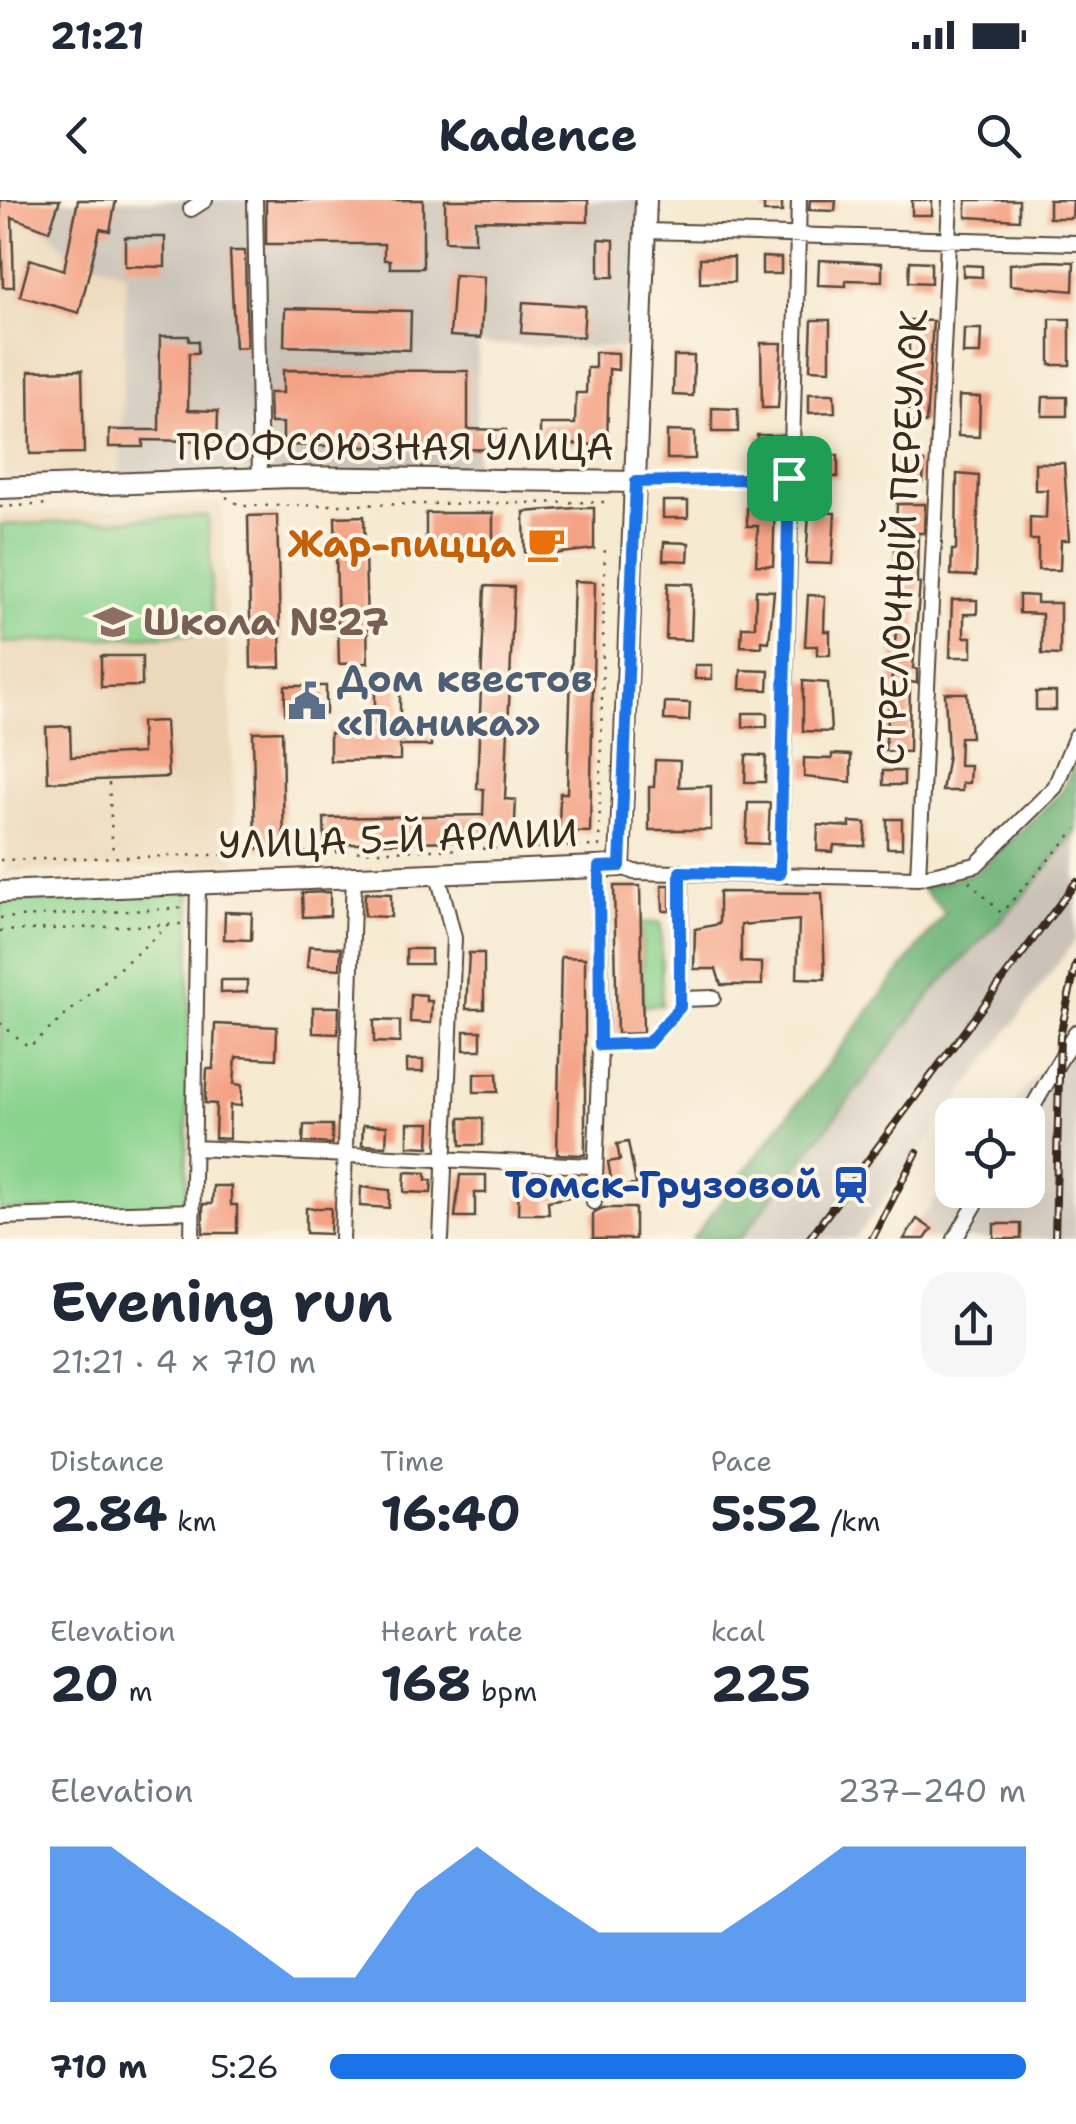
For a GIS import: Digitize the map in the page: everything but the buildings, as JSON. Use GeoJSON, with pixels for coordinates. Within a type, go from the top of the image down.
{"type":"FeatureCollection","features":[{"type":"Feature","properties":{"kind":"main road"},"geometry":{"type":"LineString","coordinates":[[609,866],[636,482],[646,200]]}},
{"type":"Feature","properties":{"kind":"main road","name":"ПРОФСОЮЗНАЯ УЛИЦА"},"geometry":{"type":"LineString","coordinates":[[0,488],[260,479],[636,482]]}},
{"type":"Feature","properties":{"kind":"main road","name":"УЛИЦА 5-Й АРМИИ"},"geometry":{"type":"LineString","coordinates":[[0,892],[609,866]]}},
{"type":"Feature","properties":{"kind":"street"},"geometry":{"type":"LineString","coordinates":[[255,200],[260,479]]}},
{"type":"Feature","properties":{"kind":"street"},"geometry":{"type":"LineString","coordinates":[[780,874],[799,200]]}},
{"type":"Feature","properties":{"kind":"street","name":"СТРЕЛОЧНЫЙ ПЕРЕУЛОК"},"geometry":{"type":"LineString","coordinates":[[918,878],[950,200]]}},
{"type":"Feature","properties":{"kind":"street"},"geometry":{"type":"LineString","coordinates":[[646,230],[1076,243]]}},
{"type":"Feature","properties":{"kind":"street","name":"УЛИЦА 5-Й АРМИИ"},"geometry":{"type":"LineString","coordinates":[[609,866],[634,872],[918,878],[976,866],[1055,787],[1076,736]]}},
{"type":"Feature","properties":{"kind":"street"},"geometry":{"type":"LineString","coordinates":[[594,1202],[609,866]]}},
{"type":"Feature","properties":{"kind":"street"},"geometry":{"type":"LineString","coordinates":[[436,871],[454,938],[441,1239]]}},
{"type":"Feature","properties":{"kind":"street"},"geometry":{"type":"LineString","coordinates":[[600,1045],[648,1043],[680,1007],[680,872]]}},
{"type":"Feature","properties":{"kind":"street"},"geometry":{"type":"LineString","coordinates":[[342,1239],[354,874]]}},
{"type":"Feature","properties":{"kind":"street"},"geometry":{"type":"LineString","coordinates":[[192,1239],[198,882]]}},
{"type":"Feature","properties":{"kind":"street"},"geometry":{"type":"LineString","coordinates":[[680,999],[714,998]]}},
{"type":"Feature","properties":{"kind":"street"},"geometry":{"type":"LineString","coordinates":[[1038,1098],[1076,1032]]}},
{"type":"Feature","properties":{"kind":"street"},"geometry":{"type":"LineString","coordinates":[[194,1148],[593,1166]]}},
{"type":"Feature","properties":{"kind":"street"},"geometry":{"type":"LineString","coordinates":[[956,1239],[974,1208]]}},
{"type":"Feature","properties":{"kind":"street"},"geometry":{"type":"LineString","coordinates":[[0,1216],[193,1210]]}},
{"type":"Feature","properties":{"kind":"path","name":"ПРОФСОЮЗНАЯ УЛИЦА"},"geometry":{"type":"LineString","coordinates":[[636,482],[789,478]]}},
{"type":"Feature","properties":{"kind":"path"},"geometry":{"type":"LineString","coordinates":[[223,496],[241,506],[606,502]]}},
{"type":"Feature","properties":{"kind":"path"},"geometry":{"type":"LineString","coordinates":[[0,507],[56,504]]}},
{"type":"Feature","properties":{"kind":"path"},"geometry":{"type":"LineString","coordinates":[[0,860],[598,846],[608,557],[605,543]]}},
{"type":"Feature","properties":{"kind":"path"},"geometry":{"type":"LineString","coordinates":[[109,783],[113,856]]}},
{"type":"Feature","properties":{"kind":"path"},"geometry":{"type":"LineString","coordinates":[[958,869],[1001,913],[1076,829]]}},
{"type":"Feature","properties":{"kind":"path"},"geometry":{"type":"LineString","coordinates":[[0,918],[185,908]]}},
{"type":"Feature","properties":{"kind":"path"},"geometry":{"type":"LineString","coordinates":[[0,931],[183,924]]}},
{"type":"Feature","properties":{"kind":"path"},"geometry":{"type":"LineString","coordinates":[[0,1024],[28,1047],[169,925]]}},
{"type":"Feature","properties":{"kind":"shaded area"},"geometry":{"type":"Polygon","coordinates":[[[0,200],[639,200],[635,349],[478,344],[476,471],[120,474],[126,273],[69,254],[49,231],[0,213],[0,200]]]}},
{"type":"Feature","properties":{"kind":"shaded area"},"geometry":{"type":"Polygon","coordinates":[[[16,219],[49,231],[69,254],[126,273],[120,474],[4,477],[3,287],[14,286],[12,229],[16,219]]]}},
{"type":"Feature","properties":{"kind":"shaded area","name":"Школа №27"},"geometry":{"type":"Polygon","coordinates":[[[222,503],[237,864],[8,872],[0,729],[0,515],[222,503]]]}},
{"type":"Feature","properties":{"kind":"shaded area"},"geometry":{"type":"Polygon","coordinates":[[[1076,830],[1076,939],[959,1098],[935,1098],[935,1130],[855,1239],[740,1239],[934,990],[1031,888],[1076,830]]]}},
{"type":"Feature","properties":{"kind":"shaded area"},"geometry":{"type":"Polygon","coordinates":[[[1076,1027],[1076,1239],[904,1239],[935,1200],[935,1208],[1045,1208],[1045,1098],[1018,1098],[1076,1027]]]}},
{"type":"Feature","properties":{"kind":"green space"},"geometry":{"type":"Polygon","coordinates":[[[208,516],[213,633],[3,643],[0,525],[208,516]]]}},
{"type":"Feature","properties":{"kind":"green space"},"geometry":{"type":"Polygon","coordinates":[[[1076,758],[1076,830],[1031,888],[936,988],[740,1239],[692,1239],[945,913],[921,888],[977,872],[1062,792],[1076,758]]]}},
{"type":"Feature","properties":{"kind":"green space"},"geometry":{"type":"Polygon","coordinates":[[[191,890],[186,1206],[0,1211],[0,900],[191,890]]]}},
{"type":"Feature","properties":{"kind":"green space"},"geometry":{"type":"Polygon","coordinates":[[[641,923],[661,923],[662,1005],[643,1006],[641,923]]]}},
{"type":"Feature","properties":{"kind":"railway"},"geometry":{"type":"LineString","coordinates":[[809,1239],[1076,882]]}},
{"type":"Feature","properties":{"kind":"railway"},"geometry":{"type":"LineString","coordinates":[[1055,1239],[1060,1036],[1076,964]]}},
{"type":"Feature","properties":{"kind":"railway"},"geometry":{"type":"LineString","coordinates":[[872,1239],[917,1152]]}},
{"type":"Feature","properties":{"kind":"place","name":"Жар-пицца"},"geometry":{"type":"Point","coordinates":[546,544]}},
{"type":"Feature","properties":{"kind":"place","name":"Школа №27"},"geometry":{"type":"Point","coordinates":[113,622]}},
{"type":"Feature","properties":{"kind":"place","name":"Дом квестов «Паника»"},"geometry":{"type":"Point","coordinates":[307,701]}},
{"type":"Feature","properties":{"kind":"place","name":"Томск-Грузовой"},"geometry":{"type":"Point","coordinates":[851,1185]}},
{"type":"Feature","properties":{"kind":"route"},"geometry":{"type":"LineString","coordinates":[[789,478],[780,874],[680,872],[680,1007],[648,1043],[600,1045],[599,867],[620,866],[636,482],[789,478]]}}]}
